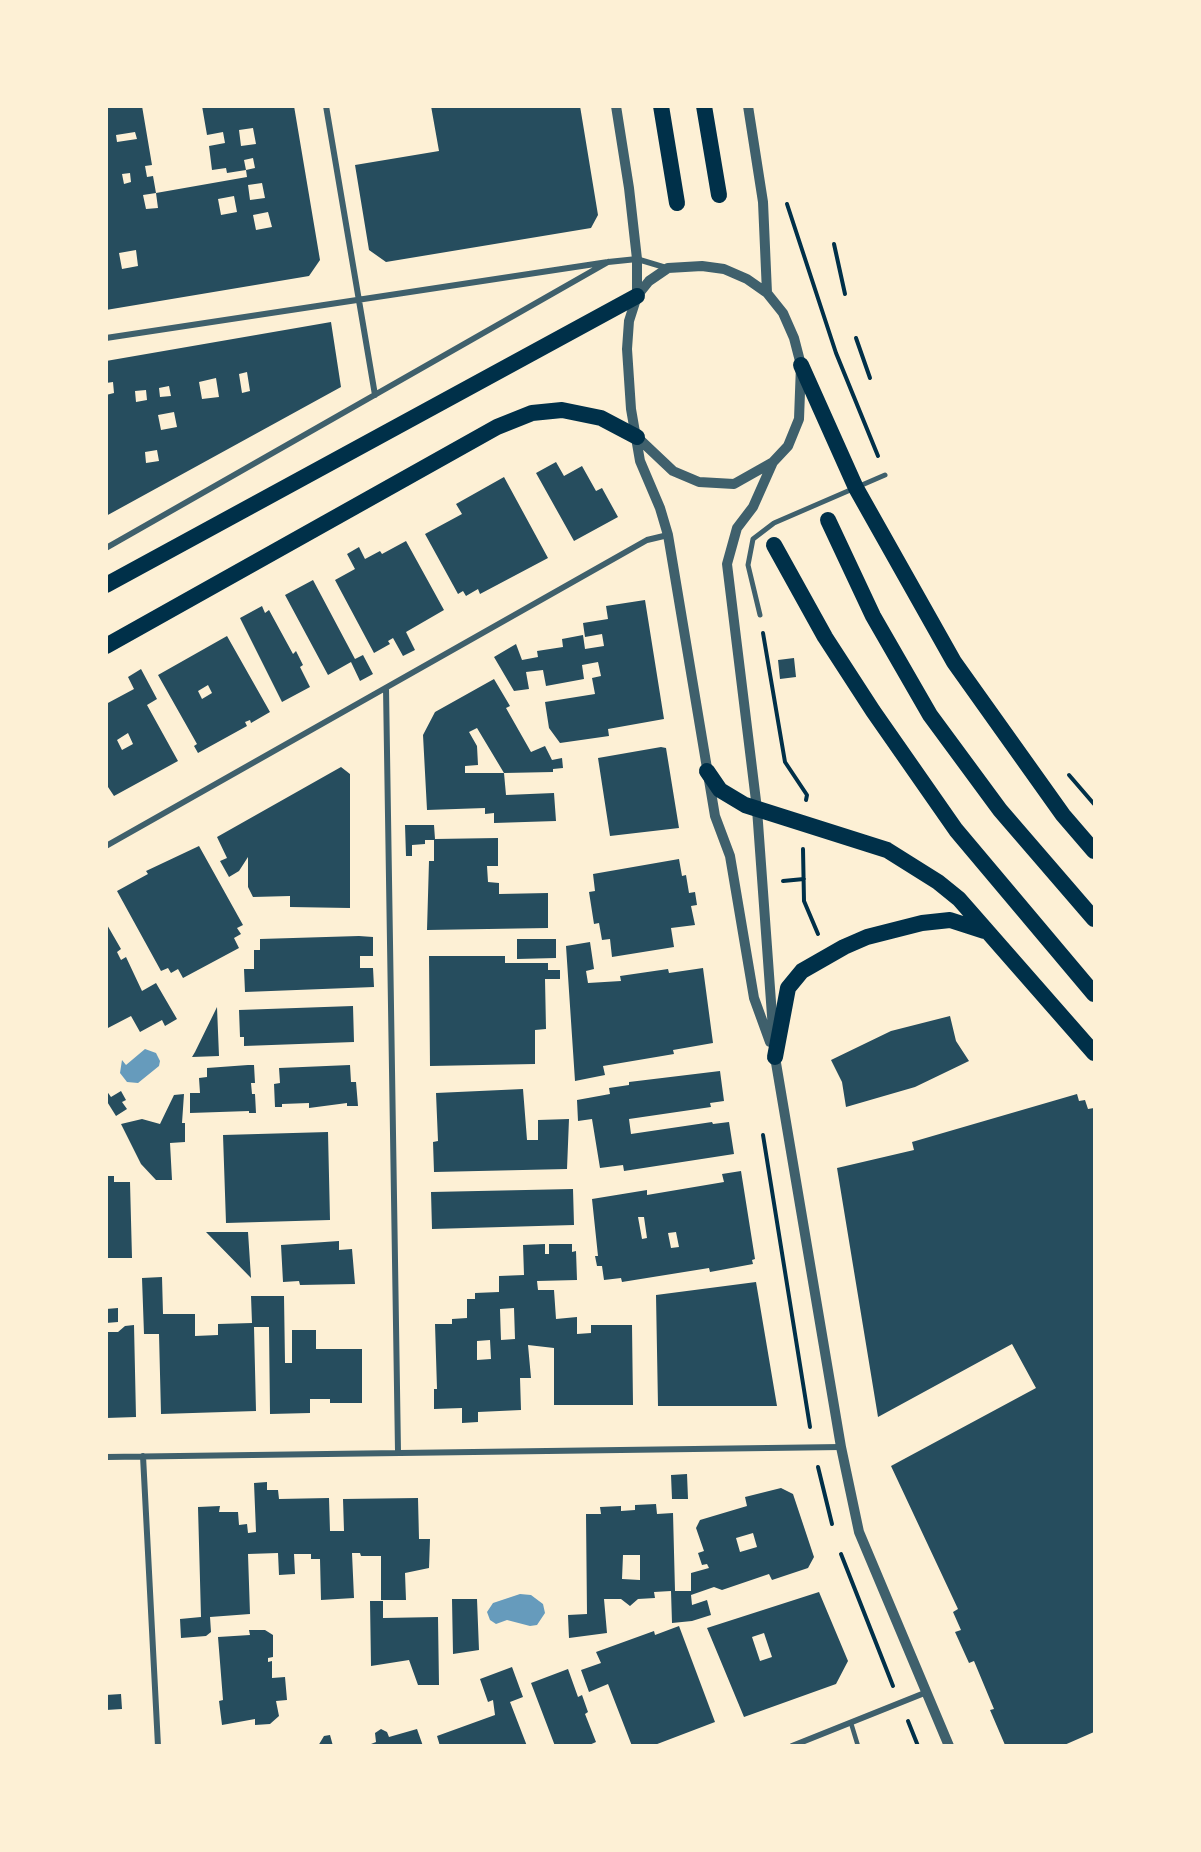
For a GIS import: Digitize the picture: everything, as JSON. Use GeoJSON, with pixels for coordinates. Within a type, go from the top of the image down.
{"type":"FeatureCollection","features":[{"type":"Feature","properties":{"kind":"highway"},"geometry":{"type":"LineString","coordinates":[[661,106],[677,203]]}},
{"type":"Feature","properties":{"kind":"highway"},"geometry":{"type":"LineString","coordinates":[[704,106],[719,195]]}},
{"type":"Feature","properties":{"kind":"highway"},"geometry":{"type":"LineString","coordinates":[[106,585],[637,296]]}},
{"type":"Feature","properties":{"kind":"highway"},"geometry":{"type":"LineString","coordinates":[[801,365],[856,488],[954,662],[1063,815],[1095,851]]}},
{"type":"Feature","properties":{"kind":"highway"},"geometry":{"type":"LineString","coordinates":[[106,646],[497,426],[532,413],[562,410],[601,418],[636,436]]}},
{"type":"Feature","properties":{"kind":"highway"},"geometry":{"type":"LineString","coordinates":[[828,520],[873,616],[930,715],[1000,810],[1095,919]]}},
{"type":"Feature","properties":{"kind":"highway"},"geometry":{"type":"LineString","coordinates":[[774,545],[825,637],[873,711],[956,830],[1095,994]]}},
{"type":"Feature","properties":{"kind":"highway"},"geometry":{"type":"LineString","coordinates":[[707,771],[720,790],[756,809],[887,850],[945,888],[989,933],[1095,1053]]}},
{"type":"Feature","properties":{"kind":"highway"},"geometry":{"type":"LineString","coordinates":[[775,1058],[788,988],[802,971],[867,937],[922,923],[950,920],[967,923],[989,933]]}},
{"type":"Feature","properties":{"kind":"street"},"geometry":{"type":"LineString","coordinates":[[326,106],[375,395]]}},
{"type":"Feature","properties":{"kind":"street"},"geometry":{"type":"LineString","coordinates":[[616,106],[637,259],[637,296],[629,321],[627,349],[631,409],[640,461],[660,508],[668,536],[715,816],[730,856],[754,998],[775,1058]]}},
{"type":"Feature","properties":{"kind":"street"},"geometry":{"type":"LineString","coordinates":[[748,106],[764,202],[767,293]]}},
{"type":"Feature","properties":{"kind":"street"},"geometry":{"type":"LineString","coordinates":[[106,338],[359,298],[637,259],[668,268],[702,266],[724,269],[747,279],[767,293],[783,313],[794,338],[801,365],[799,419],[788,446],[773,462],[734,484],[699,482],[674,471],[636,436]]}},
{"type":"Feature","properties":{"kind":"street"},"geometry":{"type":"LineString","coordinates":[[106,548],[608,262]]}},
{"type":"Feature","properties":{"kind":"street"},"geometry":{"type":"LineString","coordinates":[[637,296],[649,281],[668,268]]}},
{"type":"Feature","properties":{"kind":"street"},"geometry":{"type":"LineString","coordinates":[[773,462],[753,507],[737,528],[727,564],[756,809],[775,1058],[841,1447],[859,1532],[949,1746]]}},
{"type":"Feature","properties":{"kind":"street"},"geometry":{"type":"LineString","coordinates":[[760,615],[748,565],[753,539],[774,523],[885,475]]}},
{"type":"Feature","properties":{"kind":"street"},"geometry":{"type":"LineString","coordinates":[[106,846],[647,540],[668,536]]}},
{"type":"Feature","properties":{"kind":"street"},"geometry":{"type":"LineString","coordinates":[[386,688],[398,1451]]}},
{"type":"Feature","properties":{"kind":"street"},"geometry":{"type":"LineString","coordinates":[[106,1457],[398,1451],[841,1447]]}},
{"type":"Feature","properties":{"kind":"street"},"geometry":{"type":"LineString","coordinates":[[143,1456],[158,1746]]}},
{"type":"Feature","properties":{"kind":"street"},"geometry":{"type":"LineString","coordinates":[[792,1746],[927,1692]]}},
{"type":"Feature","properties":{"kind":"lane"},"geometry":{"type":"LineString","coordinates":[[851,1723],[858,1746]]}},
{"type":"Feature","properties":{"kind":"path"},"geometry":{"type":"LineString","coordinates":[[834,244],[845,294]]}},
{"type":"Feature","properties":{"kind":"path"},"geometry":{"type":"LineString","coordinates":[[856,338],[870,378]]}},
{"type":"Feature","properties":{"kind":"path"},"geometry":{"type":"LineString","coordinates":[[760,615],[785,762],[807,795],[802,822],[804,901],[827,957]]}},
{"type":"Feature","properties":{"kind":"water"},"geometry":{"type":"Polygon","coordinates":[[[145,1049],[156,1053],[160,1061],[159,1066],[138,1083],[127,1082],[120,1073],[122,1060],[126,1065],[145,1049]]]}},
{"type":"Feature","properties":{"kind":"water"},"geometry":{"type":"Polygon","coordinates":[[[520,1594],[531,1595],[543,1604],[545,1613],[537,1625],[530,1626],[507,1620],[496,1624],[490,1620],[487,1612],[493,1603],[520,1594]]]}},
{"type":"Feature","properties":{"kind":"building"},"geometry":{"type":"Polygon","coordinates":[[[106,106],[142,106],[152,165],[145,166],[147,177],[153,176],[156,193],[247,177],[246,170],[227,173],[226,168],[212,170],[209,146],[225,143],[223,132],[207,135],[202,106],[294,106],[320,260],[309,276],[106,310],[106,106]],[[253,128],[239,130],[241,146],[256,144],[253,128]],[[135,132],[116,135],[117,142],[137,139],[135,132]],[[253,158],[244,160],[246,170],[255,168],[253,158]],[[130,173],[122,174],[124,184],[131,182],[130,173]],[[262,183],[248,185],[250,200],[265,198],[262,183]],[[156,193],[143,195],[146,209],[158,208],[156,193]],[[234,196],[218,199],[221,215],[237,212],[234,196]],[[268,212],[253,215],[256,230],[272,227],[268,212]],[[136,250],[119,253],[122,269],[138,266],[136,250]]]}},
{"type":"Feature","properties":{"kind":"building"},"geometry":{"type":"Polygon","coordinates":[[[431,106],[580,106],[598,215],[591,228],[386,262],[369,250],[355,165],[439,151],[431,106]]]}},
{"type":"Feature","properties":{"kind":"building"},"geometry":{"type":"Polygon","coordinates":[[[331,322],[341,387],[106,516],[106,395],[114,393],[113,382],[106,383],[106,361],[331,322]],[[247,372],[239,374],[242,393],[250,391],[247,372]],[[216,378],[199,382],[202,399],[219,397],[216,378]],[[169,386],[159,388],[160,397],[171,396],[169,386]],[[146,390],[135,391],[136,402],[147,400],[146,390]],[[174,412],[158,415],[161,430],[177,427],[174,412]],[[157,450],[145,452],[146,463],[159,461],[157,450]]]}},
{"type":"Feature","properties":{"kind":"building"},"geometry":{"type":"Polygon","coordinates":[[[556,462],[564,476],[582,466],[596,491],[602,488],[618,517],[574,541],[536,473],[556,462]]]}},
{"type":"Feature","properties":{"kind":"building"},"geometry":{"type":"Polygon","coordinates":[[[504,477],[548,558],[480,594],[478,589],[466,596],[463,591],[458,594],[425,534],[462,514],[456,504],[504,477]]]}},
{"type":"Feature","properties":{"kind":"building"},"geometry":{"type":"Polygon","coordinates":[[[406,541],[444,610],[406,632],[415,650],[403,656],[393,638],[388,641],[390,644],[374,653],[335,580],[355,569],[347,554],[359,547],[365,559],[380,551],[382,554],[406,541]]]}},
{"type":"Feature","properties":{"kind":"building"},"geometry":{"type":"Polygon","coordinates":[[[313,580],[355,659],[363,655],[373,674],[360,681],[351,662],[328,675],[285,595],[313,580]]]}},
{"type":"Feature","properties":{"kind":"building"},"geometry":{"type":"Polygon","coordinates":[[[645,600],[664,719],[608,729],[609,736],[560,743],[549,728],[545,702],[595,694],[592,678],[601,676],[598,662],[582,665],[584,679],[546,686],[543,670],[526,672],[529,689],[514,691],[494,657],[516,644],[522,660],[538,657],[537,651],[563,647],[562,639],[583,635],[585,649],[604,646],[602,634],[585,637],[583,623],[608,619],[606,606],[645,600]]]}},
{"type":"Feature","properties":{"kind":"building"},"geometry":{"type":"Polygon","coordinates":[[[262,606],[265,613],[269,610],[293,654],[296,651],[303,665],[300,667],[310,687],[282,702],[240,618],[262,606]]]}},
{"type":"Feature","properties":{"kind":"building"},"geometry":{"type":"Polygon","coordinates":[[[227,636],[270,712],[251,723],[250,720],[245,722],[247,726],[198,753],[194,746],[197,744],[158,675],[227,636]],[[208,685],[198,691],[202,699],[212,693],[208,685]]]}},
{"type":"Feature","properties":{"kind":"building"},"geometry":{"type":"Polygon","coordinates":[[[794,658],[796,677],[780,679],[778,660],[794,658]]]}},
{"type":"Feature","properties":{"kind":"building"},"geometry":{"type":"Polygon","coordinates":[[[141,669],[157,699],[147,705],[178,761],[114,796],[106,784],[106,704],[134,689],[128,677],[141,669]],[[128,733],[117,740],[122,750],[133,744],[128,733]]]}},
{"type":"Feature","properties":{"kind":"building"},"geometry":{"type":"Polygon","coordinates":[[[494,679],[510,706],[506,708],[531,752],[545,746],[552,760],[562,758],[563,768],[553,769],[553,772],[504,773],[506,795],[554,793],[556,821],[494,823],[494,813],[485,814],[485,808],[427,810],[423,735],[435,712],[494,679]],[[477,728],[469,732],[477,746],[478,765],[465,766],[465,773],[504,773],[477,728]]]}},
{"type":"Feature","properties":{"kind":"building"},"geometry":{"type":"Polygon","coordinates":[[[666,748],[679,828],[610,836],[598,758],[666,748]]]}},
{"type":"Feature","properties":{"kind":"building"},"geometry":{"type":"Polygon","coordinates":[[[341,767],[350,774],[350,908],[290,907],[290,896],[253,897],[248,887],[248,857],[239,871],[229,877],[220,861],[227,858],[217,837],[341,767]]]}},
{"type":"Feature","properties":{"kind":"building"},"geometry":{"type":"Polygon","coordinates":[[[405,825],[434,825],[435,839],[498,838],[498,866],[487,866],[488,882],[499,883],[499,894],[548,893],[548,928],[427,930],[429,861],[434,861],[434,840],[425,840],[425,844],[412,845],[412,856],[406,856],[405,825]]]}},
{"type":"Feature","properties":{"kind":"building"},"geometry":{"type":"Polygon","coordinates":[[[199,846],[243,925],[237,928],[241,934],[234,938],[239,948],[183,978],[178,969],[171,973],[168,968],[161,971],[117,891],[148,874],[146,871],[199,846]]]}},
{"type":"Feature","properties":{"kind":"building"},"geometry":{"type":"Polygon","coordinates":[[[679,859],[682,876],[686,875],[689,893],[695,892],[697,905],[691,906],[695,925],[671,928],[674,947],[612,957],[610,939],[602,940],[599,923],[594,924],[589,892],[595,891],[593,874],[679,859]]]}},
{"type":"Feature","properties":{"kind":"building"},"geometry":{"type":"Polygon","coordinates":[[[106,923],[121,949],[117,952],[121,960],[126,957],[142,991],[156,983],[177,1019],[165,1026],[162,1020],[140,1032],[131,1016],[106,1029],[106,923]]]}},
{"type":"Feature","properties":{"kind":"building"},"geometry":{"type":"Polygon","coordinates":[[[373,937],[373,956],[360,956],[360,968],[373,968],[374,987],[245,992],[244,969],[254,969],[254,950],[260,950],[260,939],[373,937]]]}},
{"type":"Feature","properties":{"kind":"building"},"geometry":{"type":"Polygon","coordinates":[[[517,939],[556,939],[556,958],[517,959],[517,939]]]}},
{"type":"Feature","properties":{"kind":"building"},"geometry":{"type":"Polygon","coordinates":[[[590,942],[594,969],[586,971],[588,983],[621,981],[620,976],[668,969],[669,973],[703,968],[713,1043],[673,1050],[674,1054],[603,1066],[605,1075],[575,1081],[566,946],[590,942]]]}},
{"type":"Feature","properties":{"kind":"building"},"geometry":{"type":"Polygon","coordinates":[[[429,956],[505,956],[505,963],[548,963],[548,970],[560,970],[560,979],[545,979],[546,1029],[535,1030],[535,1064],[430,1066],[429,956]]]}},
{"type":"Feature","properties":{"kind":"building"},"geometry":{"type":"Polygon","coordinates":[[[353,1006],[354,1042],[244,1046],[244,1037],[240,1037],[239,1010],[353,1006]]]}},
{"type":"Feature","properties":{"kind":"building"},"geometry":{"type":"Polygon","coordinates":[[[217,1007],[219,1056],[192,1057],[195,1052],[217,1007]]]}},
{"type":"Feature","properties":{"kind":"building"},"geometry":{"type":"Polygon","coordinates":[[[950,1016],[956,1041],[969,1061],[915,1087],[846,1107],[842,1082],[831,1060],[891,1031],[950,1016]]]}},
{"type":"Feature","properties":{"kind":"building"},"geometry":{"type":"Polygon","coordinates":[[[254,1065],[255,1083],[251,1083],[252,1094],[255,1094],[256,1113],[249,1113],[249,1111],[190,1113],[190,1093],[200,1093],[199,1078],[207,1077],[207,1068],[254,1065]]]}},
{"type":"Feature","properties":{"kind":"building"},"geometry":{"type":"Polygon","coordinates":[[[350,1065],[351,1082],[356,1082],[358,1106],[347,1106],[347,1103],[309,1108],[309,1103],[282,1104],[282,1107],[275,1107],[274,1084],[280,1083],[279,1068],[350,1065]]]}},
{"type":"Feature","properties":{"kind":"building"},"geometry":{"type":"Polygon","coordinates":[[[720,1071],[724,1101],[710,1103],[711,1107],[629,1119],[631,1134],[712,1122],[713,1124],[729,1122],[734,1154],[624,1171],[623,1165],[600,1168],[592,1119],[578,1121],[577,1100],[610,1094],[609,1088],[629,1085],[629,1082],[720,1071]]]}},
{"type":"Feature","properties":{"kind":"building"},"geometry":{"type":"Polygon","coordinates":[[[523,1089],[527,1140],[538,1140],[538,1120],[569,1119],[567,1169],[434,1172],[433,1142],[438,1141],[436,1093],[523,1089]]]}},
{"type":"Feature","properties":{"kind":"building"},"geometry":{"type":"Polygon","coordinates":[[[106,1090],[111,1097],[121,1091],[126,1100],[122,1102],[127,1109],[116,1116],[106,1100],[106,1090]]]}},
{"type":"Feature","properties":{"kind":"building"},"geometry":{"type":"Polygon","coordinates":[[[184,1094],[182,1123],[185,1123],[185,1142],[170,1143],[172,1180],[156,1180],[141,1164],[121,1124],[142,1119],[160,1124],[174,1095],[184,1094]]]}},
{"type":"Feature","properties":{"kind":"building"},"geometry":{"type":"Polygon","coordinates":[[[1077,1094],[1079,1101],[1085,1100],[1088,1109],[1094,1108],[1094,1732],[1062,1746],[1005,1745],[990,1710],[994,1709],[974,1661],[969,1663],[955,1632],[961,1630],[953,1612],[958,1609],[891,1466],[1036,1388],[1012,1344],[878,1417],[837,1168],[914,1150],[912,1142],[1077,1094]]]}},
{"type":"Feature","properties":{"kind":"building"},"geometry":{"type":"Polygon","coordinates":[[[328,1132],[330,1220],[226,1223],[223,1135],[328,1132]]]}},
{"type":"Feature","properties":{"kind":"building"},"geometry":{"type":"Polygon","coordinates":[[[741,1171],[755,1259],[752,1260],[753,1264],[710,1272],[709,1268],[622,1282],[621,1278],[604,1280],[602,1266],[597,1266],[595,1256],[598,1256],[592,1199],[647,1190],[647,1195],[724,1182],[722,1174],[741,1171]],[[638,1217],[642,1239],[647,1238],[644,1217],[638,1217]],[[676,1232],[668,1233],[671,1248],[679,1247],[676,1232]]]}},
{"type":"Feature","properties":{"kind":"building"},"geometry":{"type":"Polygon","coordinates":[[[106,1176],[114,1176],[114,1182],[130,1182],[132,1258],[106,1258],[106,1176]]]}},
{"type":"Feature","properties":{"kind":"building"},"geometry":{"type":"Polygon","coordinates":[[[573,1189],[574,1225],[432,1229],[431,1192],[573,1189]]]}},
{"type":"Feature","properties":{"kind":"building"},"geometry":{"type":"Polygon","coordinates":[[[206,1232],[248,1232],[251,1278],[206,1232]]]}},
{"type":"Feature","properties":{"kind":"building"},"geometry":{"type":"Polygon","coordinates":[[[339,1241],[339,1250],[352,1249],[355,1284],[300,1285],[299,1281],[283,1282],[281,1245],[339,1241]]]}},
{"type":"Feature","properties":{"kind":"building"},"geometry":{"type":"Polygon","coordinates":[[[545,1244],[545,1254],[549,1254],[549,1244],[572,1244],[572,1252],[576,1251],[577,1280],[537,1281],[538,1290],[554,1290],[556,1319],[577,1317],[577,1334],[591,1333],[591,1325],[632,1325],[633,1405],[554,1405],[554,1348],[528,1345],[531,1378],[520,1378],[521,1410],[478,1412],[478,1422],[462,1423],[462,1408],[434,1409],[434,1389],[437,1389],[435,1324],[452,1324],[452,1319],[467,1318],[467,1299],[475,1299],[475,1293],[499,1292],[499,1276],[524,1275],[523,1245],[545,1244]],[[514,1308],[500,1309],[501,1340],[515,1339],[514,1308]],[[490,1340],[477,1341],[477,1360],[491,1359],[490,1340]]]}},
{"type":"Feature","properties":{"kind":"building"},"geometry":{"type":"Polygon","coordinates":[[[162,1277],[163,1314],[195,1314],[195,1336],[218,1335],[218,1324],[252,1323],[251,1296],[284,1296],[285,1363],[292,1363],[292,1330],[316,1330],[316,1349],[362,1349],[362,1403],[330,1403],[330,1399],[310,1399],[310,1413],[270,1414],[269,1327],[254,1327],[256,1411],[161,1414],[159,1334],[144,1334],[142,1278],[162,1277]]]}},
{"type":"Feature","properties":{"kind":"building"},"geometry":{"type":"Polygon","coordinates":[[[756,1282],[777,1406],[658,1406],[656,1295],[756,1282]]]}},
{"type":"Feature","properties":{"kind":"building"},"geometry":{"type":"Polygon","coordinates":[[[118,1308],[118,1322],[106,1323],[106,1309],[118,1308]]]}},
{"type":"Feature","properties":{"kind":"building"},"geometry":{"type":"Polygon","coordinates":[[[134,1325],[136,1417],[106,1418],[106,1332],[118,1332],[125,1326],[134,1325]]]}},
{"type":"Feature","properties":{"kind":"building"},"geometry":{"type":"Polygon","coordinates":[[[687,1474],[688,1499],[672,1499],[671,1475],[687,1474]]]}},
{"type":"Feature","properties":{"kind":"building"},"geometry":{"type":"Polygon","coordinates":[[[267,1482],[267,1490],[278,1490],[279,1499],[329,1498],[330,1531],[344,1531],[343,1499],[418,1498],[419,1539],[430,1539],[429,1568],[405,1573],[406,1600],[381,1600],[381,1556],[361,1556],[360,1553],[352,1553],[354,1598],[321,1600],[320,1559],[311,1559],[311,1554],[294,1554],[295,1574],[279,1575],[278,1553],[248,1554],[250,1614],[210,1617],[211,1632],[206,1636],[181,1638],[180,1619],[201,1617],[198,1507],[220,1506],[219,1512],[238,1512],[239,1525],[247,1524],[248,1533],[256,1532],[254,1483],[267,1482]]]}},
{"type":"Feature","properties":{"kind":"building"},"geometry":{"type":"Polygon","coordinates":[[[781,1488],[793,1494],[814,1557],[808,1568],[772,1580],[769,1574],[722,1590],[714,1587],[691,1595],[692,1605],[707,1600],[711,1615],[692,1621],[672,1623],[671,1591],[654,1592],[655,1598],[638,1599],[630,1606],[621,1599],[604,1599],[607,1633],[569,1638],[568,1615],[587,1614],[586,1514],[601,1514],[600,1507],[621,1506],[621,1511],[635,1510],[635,1505],[656,1504],[657,1514],[673,1513],[675,1591],[691,1591],[691,1573],[709,1568],[707,1564],[702,1565],[698,1553],[704,1551],[696,1528],[700,1520],[747,1506],[745,1497],[781,1488]],[[753,1533],[736,1538],[740,1552],[757,1547],[753,1533]],[[623,1555],[622,1579],[640,1580],[640,1555],[623,1555]]]}},
{"type":"Feature","properties":{"kind":"building"},"geometry":{"type":"Polygon","coordinates":[[[819,1592],[848,1661],[836,1684],[744,1717],[707,1628],[819,1592]],[[764,1633],[752,1637],[760,1661],[772,1657],[764,1633]]]}},
{"type":"Feature","properties":{"kind":"building"},"geometry":{"type":"Polygon","coordinates":[[[452,1599],[477,1599],[479,1650],[453,1654],[452,1599]]]}},
{"type":"Feature","properties":{"kind":"building"},"geometry":{"type":"Polygon","coordinates":[[[370,1601],[383,1601],[383,1618],[438,1617],[439,1685],[418,1685],[409,1660],[371,1666],[370,1601]]]}},
{"type":"Feature","properties":{"kind":"building"},"geometry":{"type":"Polygon","coordinates":[[[679,1626],[715,1722],[652,1746],[632,1746],[608,1684],[589,1692],[581,1670],[601,1663],[596,1652],[654,1631],[655,1635],[679,1626]]]}},
{"type":"Feature","properties":{"kind":"building"},"geometry":{"type":"Polygon","coordinates":[[[249,1630],[265,1630],[273,1635],[273,1657],[268,1658],[268,1662],[272,1661],[272,1678],[285,1677],[287,1700],[276,1701],[279,1716],[270,1724],[255,1725],[255,1719],[222,1725],[219,1701],[223,1700],[218,1637],[250,1635],[249,1630]]]}},
{"type":"Feature","properties":{"kind":"building"},"geometry":{"type":"Polygon","coordinates":[[[512,1667],[523,1697],[510,1702],[527,1746],[440,1746],[437,1736],[495,1715],[493,1700],[488,1702],[480,1679],[512,1667]]]}},
{"type":"Feature","properties":{"kind":"building"},"geometry":{"type":"Polygon","coordinates":[[[568,1669],[578,1697],[582,1695],[588,1712],[585,1714],[596,1742],[587,1746],[555,1746],[531,1683],[568,1669]]]}},
{"type":"Feature","properties":{"kind":"building"},"geometry":{"type":"Polygon","coordinates":[[[121,1694],[122,1709],[106,1710],[106,1695],[121,1694]]]}},
{"type":"Feature","properties":{"kind":"building"},"geometry":{"type":"Polygon","coordinates":[[[381,1729],[387,1732],[389,1737],[417,1729],[423,1746],[366,1746],[376,1742],[375,1733],[381,1729]]]}},
{"type":"Feature","properties":{"kind":"building"},"geometry":{"type":"Polygon","coordinates":[[[330,1735],[333,1746],[318,1746],[324,1736],[330,1735]]]}}]}
